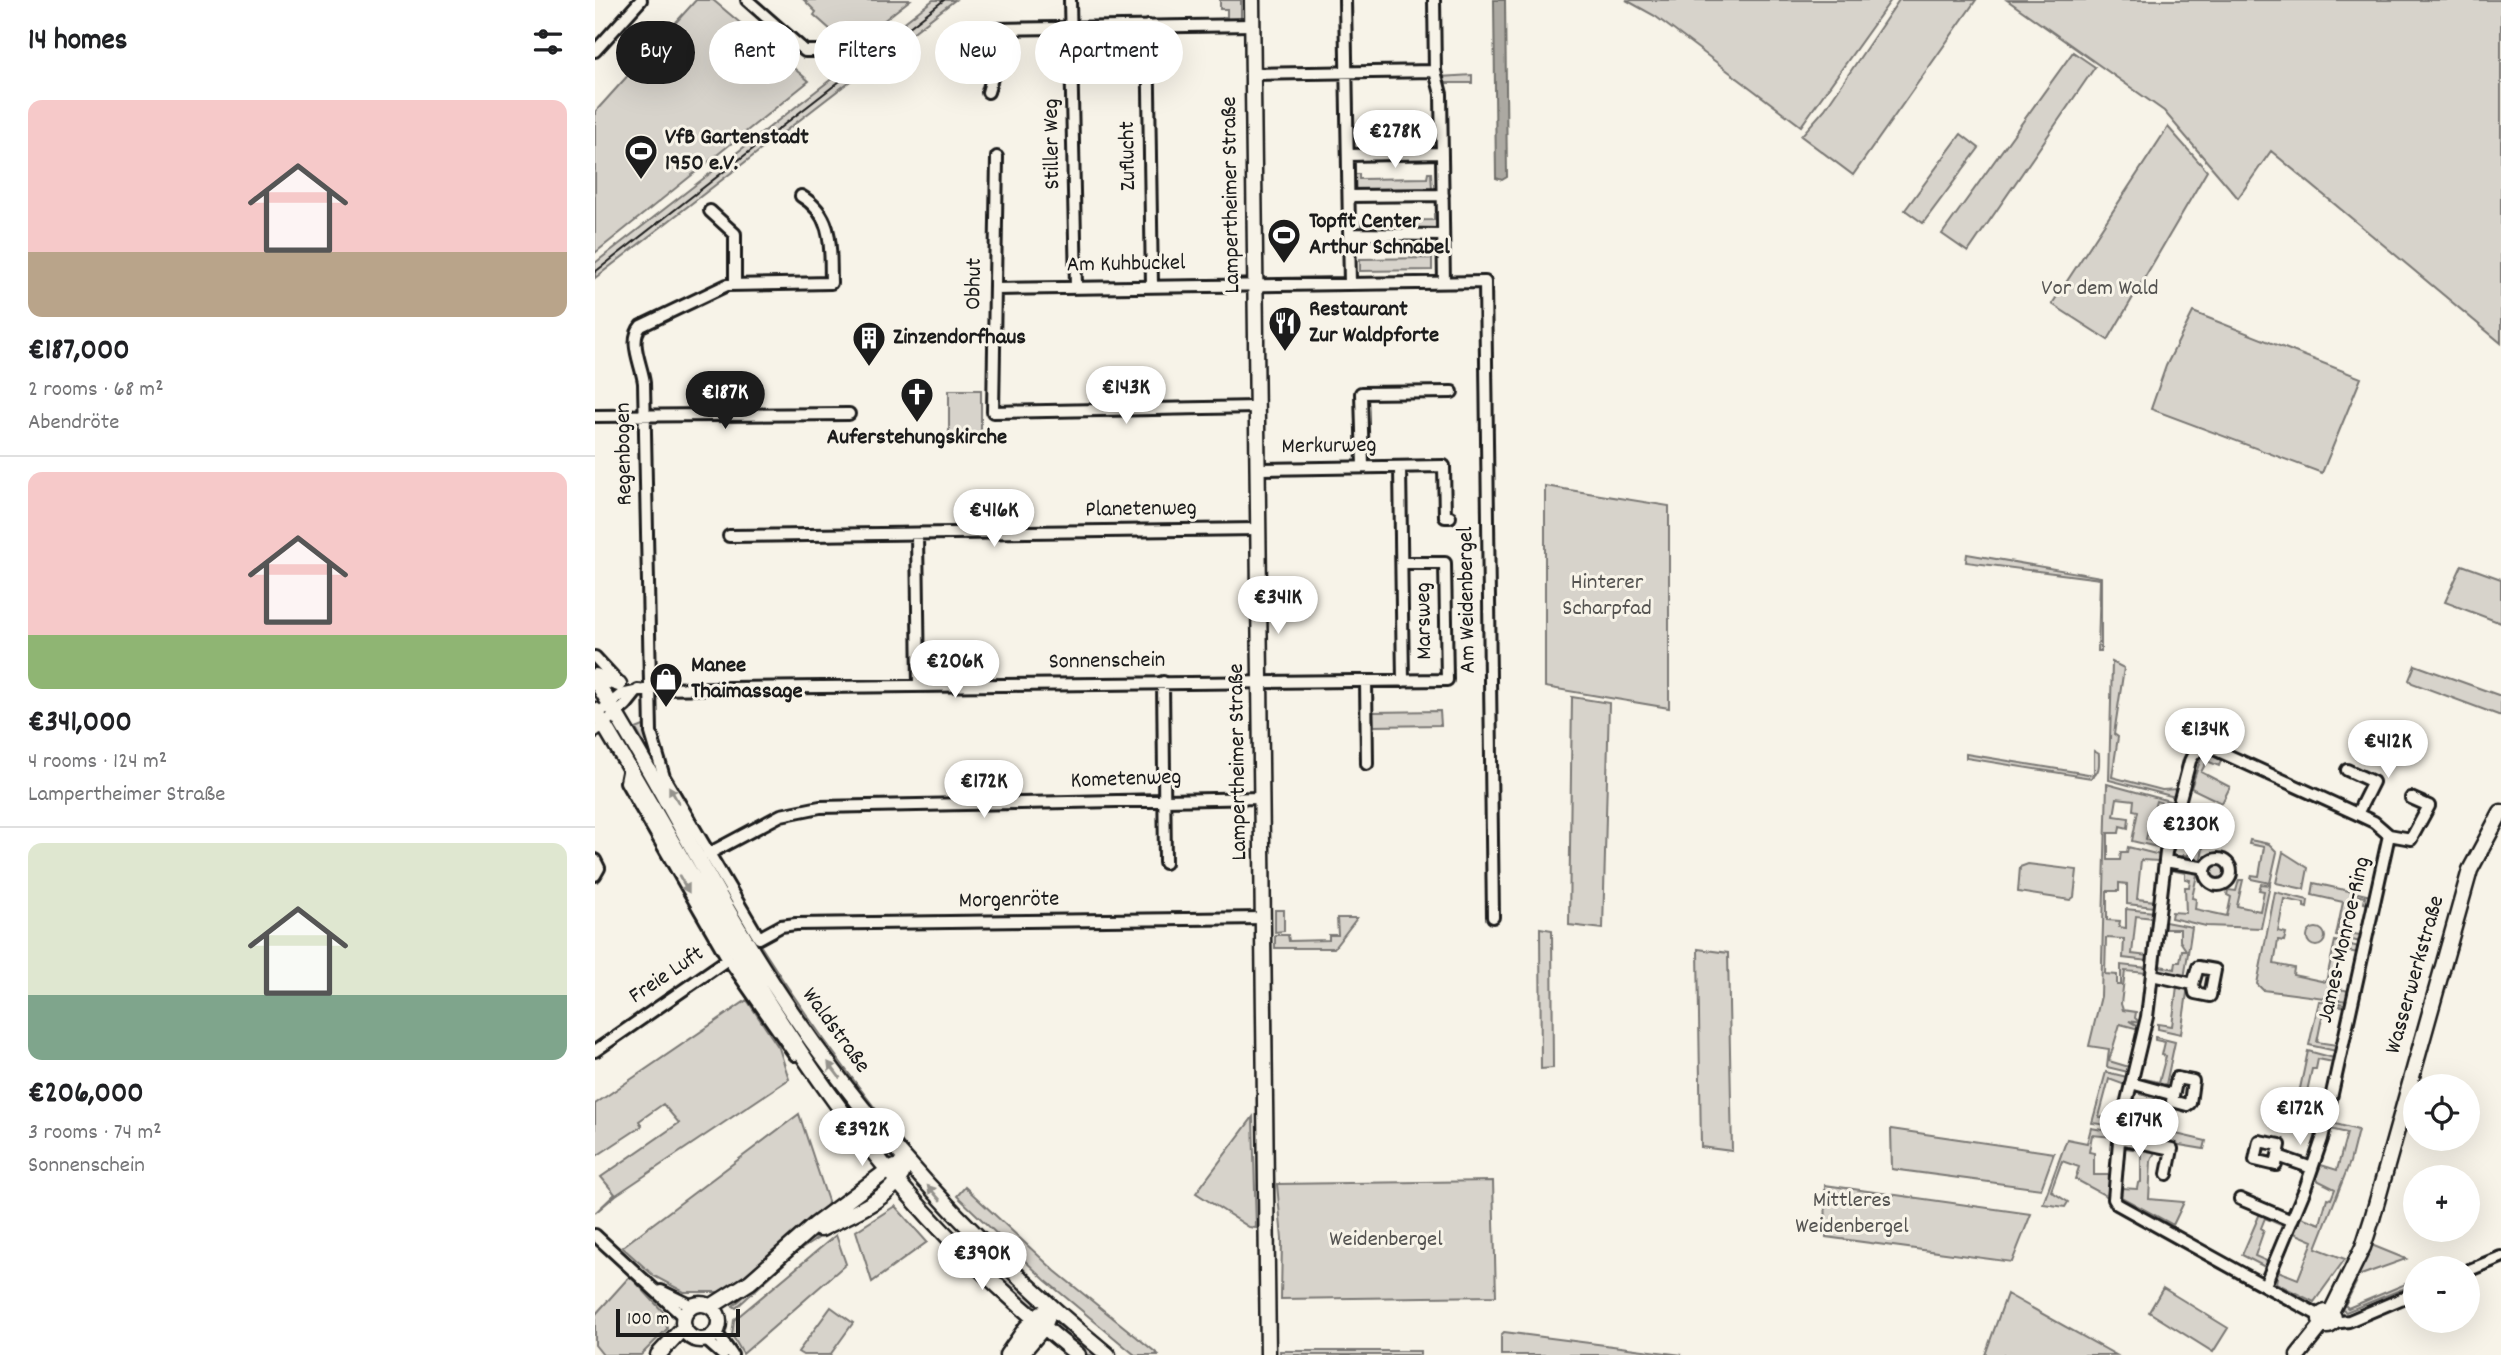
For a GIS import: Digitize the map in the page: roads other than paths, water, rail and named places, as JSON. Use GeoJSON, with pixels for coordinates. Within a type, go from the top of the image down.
{"type":"FeatureCollection","features":[{"type":"Feature","properties":{"kind":"main road","name":"Lampertheimer Straße"},"geometry":{"type":"LineString","coordinates":[[1252,0],[1268,1355]]}},
{"type":"Feature","properties":{"kind":"main road"},"geometry":{"type":"LineString","coordinates":[[595,678],[634,689]]}},
{"type":"Feature","properties":{"kind":"main road","name":"Waldstraße"},"geometry":{"type":"LineString","coordinates":[[595,678],[776,988],[837,1074],[908,1162],[968,1229],[1051,1307],[1108,1355]]}},
{"type":"Feature","properties":{"kind":"main road","name":"Waldstraße"},"geometry":{"type":"LineString","coordinates":[[597,719],[629,767],[736,952],[828,1088],[888,1170],[954,1242],[1078,1355]]}},
{"type":"Feature","properties":{"kind":"main road","name":"Wasserwerkstraße"},"geometry":{"type":"LineString","coordinates":[[2298,1355],[2327,1319],[2363,1247],[2470,870],[2501,812]]}},
{"type":"Feature","properties":{"kind":"main road"},"geometry":{"type":"LineString","coordinates":[[661,1355],[888,1170],[908,1162]]}},
{"type":"Feature","properties":{"kind":"main road"},"geometry":{"type":"LineString","coordinates":[[804,1237],[866,1206],[898,1181],[908,1162]]}},
{"type":"Feature","properties":{"kind":"main road"},"geometry":{"type":"LineString","coordinates":[[695,1326],[698,1304],[715,1312]]}},
{"type":"Feature","properties":{"kind":"main road"},"geometry":{"type":"LineString","coordinates":[[1007,1355],[1051,1307]]}},
{"type":"Feature","properties":{"kind":"main road"},"geometry":{"type":"LineString","coordinates":[[1020,1355],[1039,1322]]}},
{"type":"Feature","properties":{"kind":"street"},"geometry":{"type":"LineString","coordinates":[[595,51],[641,0]]}},
{"type":"Feature","properties":{"kind":"street"},"geometry":{"type":"LineString","coordinates":[[747,0],[805,51],[814,51]]}},
{"type":"Feature","properties":{"kind":"street","name":"Stiller Weg"},"geometry":{"type":"LineString","coordinates":[[1070,0],[1071,21]]}},
{"type":"Feature","properties":{"kind":"street"},"geometry":{"type":"LineString","coordinates":[[1345,0],[1350,284]]}},
{"type":"Feature","properties":{"kind":"street"},"geometry":{"type":"LineString","coordinates":[[1434,0],[1435,71],[1441,94],[1444,283]]}},
{"type":"Feature","properties":{"kind":"street"},"geometry":{"type":"LineString","coordinates":[[1183,26],[1252,25]]}},
{"type":"Feature","properties":{"kind":"street"},"geometry":{"type":"LineString","coordinates":[[988,92],[992,78],[991,36],[997,29],[1035,28]]}},
{"type":"Feature","properties":{"kind":"street"},"geometry":{"type":"LineString","coordinates":[[1253,74],[1435,71]]}},
{"type":"Feature","properties":{"kind":"street","name":"Stiller Weg"},"geometry":{"type":"LineString","coordinates":[[1072,84],[1076,287]]}},
{"type":"Feature","properties":{"kind":"street","name":"Zuflucht"},"geometry":{"type":"LineString","coordinates":[[1150,84],[1152,286]]}},
{"type":"Feature","properties":{"kind":"street"},"geometry":{"type":"LineString","coordinates":[[1348,155],[1442,153]]}},
{"type":"Feature","properties":{"kind":"street","name":"Obhut"},"geometry":{"type":"LineString","coordinates":[[997,157],[993,412],[1257,408]]}},
{"type":"Feature","properties":{"kind":"street"},"geometry":{"type":"LineString","coordinates":[[1349,196],[1443,195]]}},
{"type":"Feature","properties":{"kind":"street","name":"Regenbogen"},"geometry":{"type":"LineString","coordinates":[[634,689],[646,415],[644,383],[634,342],[635,332],[641,326],[680,307],[735,284],[831,283],[830,229],[801,196]]}},
{"type":"Feature","properties":{"kind":"street"},"geometry":{"type":"LineString","coordinates":[[710,211],[735,234],[735,284]]}},
{"type":"Feature","properties":{"kind":"street"},"geometry":{"type":"LineString","coordinates":[[1349,234],[1443,235]]}},
{"type":"Feature","properties":{"kind":"street","name":"Am Kuhbuckel"},"geometry":{"type":"LineString","coordinates":[[996,289],[1485,282]]}},
{"type":"Feature","properties":{"kind":"street","name":"Am Weidenbergel"},"geometry":{"type":"LineString","coordinates":[[1485,282],[1493,917]]}},
{"type":"Feature","properties":{"kind":"street"},"geometry":{"type":"LineString","coordinates":[[1363,467],[1361,393],[1452,392]]}},
{"type":"Feature","properties":{"kind":"street"},"geometry":{"type":"LineString","coordinates":[[595,416],[849,414]]}},
{"type":"Feature","properties":{"kind":"street","name":"Merkurweg"},"geometry":{"type":"LineString","coordinates":[[1258,469],[1444,466],[1445,517],[1450,517]]}},
{"type":"Feature","properties":{"kind":"street","name":"Merkurweg"},"geometry":{"type":"LineString","coordinates":[[1400,467],[1402,563]]}},
{"type":"Feature","properties":{"kind":"street","name":"Planetenweg"},"geometry":{"type":"LineString","coordinates":[[729,537],[1259,529]]}},
{"type":"Feature","properties":{"kind":"street"},"geometry":{"type":"LineString","coordinates":[[917,534],[919,685]]}},
{"type":"Feature","properties":{"kind":"street","name":"Marsweg"},"geometry":{"type":"LineString","coordinates":[[1402,563],[1445,562],[1447,680]]}},
{"type":"Feature","properties":{"kind":"street"},"geometry":{"type":"LineString","coordinates":[[1402,563],[1403,681]]}},
{"type":"Feature","properties":{"kind":"street"},"geometry":{"type":"LineString","coordinates":[[595,657],[634,689],[664,777],[708,854]]}},
{"type":"Feature","properties":{"kind":"street","name":"Sonnenschein"},"geometry":{"type":"LineString","coordinates":[[634,689],[1447,680]]}},
{"type":"Feature","properties":{"kind":"street"},"geometry":{"type":"LineString","coordinates":[[1366,681],[1367,764]]}},
{"type":"Feature","properties":{"kind":"street"},"geometry":{"type":"LineString","coordinates":[[1163,682],[1165,863]]}},
{"type":"Feature","properties":{"kind":"street"},"geometry":{"type":"LineString","coordinates":[[613,709],[634,689]]}},
{"type":"Feature","properties":{"kind":"street","name":"Waldstraße"},"geometry":{"type":"LineString","coordinates":[[597,719],[613,709]]}},
{"type":"Feature","properties":{"kind":"street","name":"James-Monroe-Ring"},"geometry":{"type":"LineString","coordinates":[[2265,1285],[2312,1168],[2326,1119],[2389,835],[2374,822],[2357,814],[2214,749],[2204,748],[2194,754],[2190,761],[2165,861],[2147,1017],[2119,1138],[2116,1202],[2265,1285],[2327,1319]]}},
{"type":"Feature","properties":{"kind":"street","name":"Waldstraße"},"geometry":{"type":"LineString","coordinates":[[629,767],[626,782],[728,959],[811,1077],[828,1088]]}},
{"type":"Feature","properties":{"kind":"street"},"geometry":{"type":"LineString","coordinates":[[2347,770],[2372,782],[2357,814]]}},
{"type":"Feature","properties":{"kind":"street","name":"Kometenweg"},"geometry":{"type":"LineString","coordinates":[[708,854],[781,814],[820,807],[1262,798]]}},
{"type":"Feature","properties":{"kind":"street"},"geometry":{"type":"LineString","coordinates":[[2389,835],[2411,839],[2416,833],[2429,806],[2411,798]]}},
{"type":"Feature","properties":{"kind":"street","name":"Morgenröte"},"geometry":{"type":"LineString","coordinates":[[708,854],[759,938],[781,926],[796,925],[1264,918]]}},
{"type":"Feature","properties":{"kind":"street"},"geometry":{"type":"LineString","coordinates":[[595,860],[599,868],[595,875]]}},
{"type":"Feature","properties":{"kind":"street"},"geometry":{"type":"LineString","coordinates":[[2165,861],[2206,868]]}},
{"type":"Feature","properties":{"kind":"street","name":"Freie Luft"},"geometry":{"type":"LineString","coordinates":[[595,1051],[728,959]]}},
{"type":"Feature","properties":{"kind":"street"},"geometry":{"type":"LineString","coordinates":[[2152,975],[2193,984]]}},
{"type":"Feature","properties":{"kind":"street"},"geometry":{"type":"LineString","coordinates":[[2131,1083],[2171,1094]]}},
{"type":"Feature","properties":{"kind":"street"},"geometry":{"type":"LineString","coordinates":[[2119,1138],[2172,1149],[2167,1174]]}},
{"type":"Feature","properties":{"kind":"street"},"geometry":{"type":"LineString","coordinates":[[2278,1156],[2312,1168]]}},
{"type":"Feature","properties":{"kind":"street"},"geometry":{"type":"LineString","coordinates":[[2240,1199],[2292,1221]]}},
{"type":"Feature","properties":{"kind":"street"},"geometry":{"type":"LineString","coordinates":[[595,1235],[723,1355]]}},
{"type":"Feature","properties":{"kind":"street"},"geometry":{"type":"LineString","coordinates":[[2480,1266],[2501,1257]]}},
{"type":"Feature","properties":{"kind":"street"},"geometry":{"type":"LineString","coordinates":[[2327,1319],[2349,1321],[2403,1298]]}},
{"type":"Feature","properties":{"kind":"street"},"geometry":{"type":"LineString","coordinates":[[695,1326],[732,1355]]}},
{"type":"Feature","properties":{"kind":"tram line"},"geometry":{"type":"LineString","coordinates":[[595,272],[944,0]]}},
{"type":"Feature","properties":{"kind":"place","name":"VfB Gartenstadt 1950 e.V."},"geometry":{"type":"Point","coordinates":[641,181]}},
{"type":"Feature","properties":{"kind":"place","name":"Topfit Center Arthur Schnabel"},"geometry":{"type":"Point","coordinates":[1284,265]}},
{"type":"Feature","properties":{"kind":"place","name":"Restaurant Zur Waldpforte"},"geometry":{"type":"Point","coordinates":[1285,353]}},
{"type":"Feature","properties":{"kind":"place","name":"Zinzendorfhaus"},"geometry":{"type":"Point","coordinates":[869,368]}},
{"type":"Feature","properties":{"kind":"place","name":"Auferstehungskirche"},"geometry":{"type":"Point","coordinates":[917,424]}},
{"type":"Feature","properties":{"kind":"place","name":"Manee Thaimassage"},"geometry":{"type":"Point","coordinates":[666,709]}},
{"type":"Feature","properties":{"kind":"park label","name":"Vor dem Wald"},"geometry":{"type":"Point","coordinates":[2100,289]}},
{"type":"Feature","properties":{"kind":"park label","name":"Hinterer Scharpfad"},"geometry":{"type":"Point","coordinates":[1607,596]}},
{"type":"Feature","properties":{"kind":"park label","name":"Mittleres Weidenbergel"},"geometry":{"type":"Point","coordinates":[1852,1214]}},
{"type":"Feature","properties":{"kind":"park label","name":"Weidenbergel"},"geometry":{"type":"Point","coordinates":[1386,1240]}}]}
